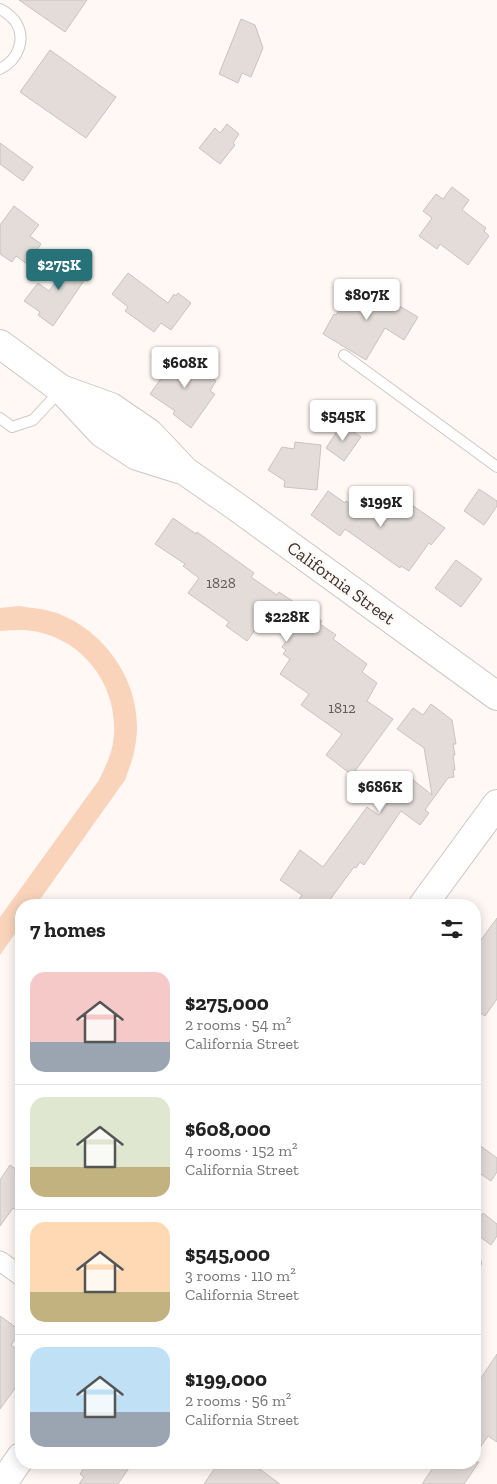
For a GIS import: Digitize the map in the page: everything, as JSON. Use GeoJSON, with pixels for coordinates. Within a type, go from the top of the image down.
{"type":"FeatureCollection","features":[{"type":"Feature","properties":{"kind":"main road","name":"California Street"},"geometry":{"type":"LineString","coordinates":[[0,344],[61,389],[111,407],[149,433],[185,471],[242,510],[497,696]]}},
{"type":"Feature","properties":{"kind":"main road"},"geometry":{"type":"LineString","coordinates":[[427,899],[497,804]]}},
{"type":"Feature","properties":{"kind":"main road"},"geometry":{"type":"LineString","coordinates":[[2,1484],[15,1466]]}},
{"type":"Feature","properties":{"kind":"street"},"geometry":{"type":"LineString","coordinates":[[0,1261],[15,1272]]}},
{"type":"Feature","properties":{"kind":"lane"},"geometry":{"type":"LineString","coordinates":[[0,9],[9,14],[16,22],[20,32],[20,43],[17,53],[12,60],[0,68]]}},
{"type":"Feature","properties":{"kind":"lane"},"geometry":{"type":"LineString","coordinates":[[344,355],[497,467]]}},
{"type":"Feature","properties":{"kind":"lane"},"geometry":{"type":"LineString","coordinates":[[0,418],[12,427],[33,420],[61,389]]}},
{"type":"Feature","properties":{"kind":"shaded area"},"geometry":{"type":"Polygon","coordinates":[[[19,606],[57,613],[76,622],[93,634],[108,649],[120,666],[129,685],[135,705],[137,726],[134,751],[125,780],[40,899],[15,899],[15,934],[0,955],[0,917],[99,780],[112,749],[114,725],[112,707],[106,689],[98,673],[86,659],[72,647],[56,638],[38,632],[24,630],[0,631],[0,608],[19,606]]]}},
{"type":"Feature","properties":{"kind":"building"},"geometry":{"type":"Polygon","coordinates":[[[19,0],[87,0],[65,32],[19,0]]]}},
{"type":"Feature","properties":{"kind":"building"},"geometry":{"type":"Polygon","coordinates":[[[241,19],[255,25],[263,48],[251,77],[242,73],[238,83],[219,74],[241,19]]]}},
{"type":"Feature","properties":{"kind":"building"},"geometry":{"type":"Polygon","coordinates":[[[50,50],[116,97],[86,138],[20,92],[50,50]]]}},
{"type":"Feature","properties":{"kind":"building"},"geometry":{"type":"Polygon","coordinates":[[[227,124],[239,134],[233,143],[235,145],[220,164],[199,148],[215,128],[220,133],[227,124]]]}},
{"type":"Feature","properties":{"kind":"building"},"geometry":{"type":"Polygon","coordinates":[[[0,143],[33,167],[23,181],[0,164],[0,143]]]}},
{"type":"Feature","properties":{"kind":"building"},"geometry":{"type":"Polygon","coordinates":[[[452,187],[469,200],[462,210],[486,228],[484,231],[489,236],[468,265],[440,244],[437,249],[419,236],[432,218],[423,211],[436,194],[443,199],[452,187]]]}},
{"type":"Feature","properties":{"kind":"building"},"geometry":{"type":"Polygon","coordinates":[[[14,206],[39,225],[30,236],[41,244],[27,264],[16,256],[12,262],[0,254],[0,225],[14,206]]]}},
{"type":"Feature","properties":{"kind":"building"},"geometry":{"type":"Polygon","coordinates":[[[76,254],[91,265],[86,273],[88,275],[53,326],[38,315],[40,312],[24,301],[38,283],[49,291],[76,254]]]}},
{"type":"Feature","properties":{"kind":"building"},"geometry":{"type":"Polygon","coordinates":[[[128,273],[168,303],[174,294],[176,296],[178,293],[191,303],[171,330],[161,323],[154,332],[125,311],[128,307],[112,294],[128,273]]]}},
{"type":"Feature","properties":{"kind":"building"},"geometry":{"type":"Polygon","coordinates":[[[357,281],[418,317],[404,340],[385,328],[366,360],[323,334],[334,314],[336,315],[357,281]]]}},
{"type":"Feature","properties":{"kind":"building"},"geometry":{"type":"Polygon","coordinates":[[[183,348],[199,359],[194,366],[216,381],[210,391],[215,394],[191,428],[173,414],[175,411],[150,394],[183,348]]]}},
{"type":"Feature","properties":{"kind":"building"},"geometry":{"type":"Polygon","coordinates":[[[342,424],[361,437],[344,461],[326,448],[342,424]]]}},
{"type":"Feature","properties":{"kind":"building"},"geometry":{"type":"Polygon","coordinates":[[[295,442],[321,445],[317,490],[284,487],[285,481],[268,470],[282,447],[294,449],[295,442]]]}},
{"type":"Feature","properties":{"kind":"building"},"geometry":{"type":"Polygon","coordinates":[[[479,489],[497,501],[497,506],[484,525],[464,511],[479,489]]]}},
{"type":"Feature","properties":{"kind":"building"},"geometry":{"type":"Polygon","coordinates":[[[328,491],[345,503],[346,501],[351,504],[358,494],[387,516],[392,509],[400,515],[409,503],[445,528],[431,545],[429,543],[409,571],[401,566],[400,568],[345,529],[340,536],[311,515],[328,491]]]}},
{"type":"Feature","properties":{"kind":"building"},"geometry":{"type":"Polygon","coordinates":[[[173,518],[196,534],[197,532],[254,573],[251,577],[277,595],[279,592],[322,621],[320,624],[336,635],[333,639],[367,664],[362,672],[377,683],[367,701],[393,719],[352,775],[326,755],[342,734],[301,705],[309,694],[280,674],[290,659],[283,654],[286,650],[282,647],[289,637],[263,619],[247,641],[226,626],[229,622],[188,593],[199,578],[183,566],[185,564],[155,544],[173,518]]]}},
{"type":"Feature","properties":{"kind":"building"},"geometry":{"type":"Polygon","coordinates":[[[456,560],[482,579],[461,607],[435,588],[456,560]]]}},
{"type":"Feature","properties":{"kind":"building"},"geometry":{"type":"Polygon","coordinates":[[[431,704],[452,720],[456,744],[453,744],[455,755],[453,755],[454,777],[448,778],[425,810],[429,813],[420,825],[401,811],[364,865],[360,862],[356,868],[354,867],[330,899],[299,899],[302,895],[280,880],[300,850],[323,867],[367,807],[379,815],[397,791],[401,795],[412,779],[432,795],[424,748],[397,729],[413,708],[423,715],[431,704]]]}},
{"type":"Feature","properties":{"kind":"building"},"geometry":{"type":"Polygon","coordinates":[[[497,918],[497,999],[485,1016],[481,1013],[481,940],[497,918]]]}},
{"type":"Feature","properties":{"kind":"building"},"geometry":{"type":"Polygon","coordinates":[[[481,1146],[497,1158],[497,1172],[491,1181],[481,1174],[481,1146]]]}},
{"type":"Feature","properties":{"kind":"building"},"geometry":{"type":"Polygon","coordinates":[[[10,1165],[15,1169],[15,1210],[13,1208],[0,1226],[0,1180],[10,1165]]]}},
{"type":"Feature","properties":{"kind":"building"},"geometry":{"type":"Polygon","coordinates":[[[483,1213],[497,1224],[497,1236],[491,1245],[481,1238],[481,1216],[483,1213]]]}},
{"type":"Feature","properties":{"kind":"building"},"geometry":{"type":"Polygon","coordinates":[[[0,1316],[15,1327],[15,1339],[11,1345],[15,1348],[15,1388],[0,1409],[0,1316]]]}},
{"type":"Feature","properties":{"kind":"building"},"geometry":{"type":"Polygon","coordinates":[[[497,1354],[497,1442],[488,1436],[481,1446],[481,1378],[497,1354]]]}},
{"type":"Feature","properties":{"kind":"building"},"geometry":{"type":"Polygon","coordinates":[[[83,1469],[128,1469],[118,1484],[79,1484],[84,1477],[80,1474],[83,1469]]]}},
{"type":"Feature","properties":{"kind":"building"},"geometry":{"type":"Polygon","coordinates":[[[214,1469],[260,1469],[280,1484],[204,1484],[214,1469]]]}},
{"type":"Feature","properties":{"kind":"building"},"geometry":{"type":"Polygon","coordinates":[[[432,1469],[474,1469],[464,1484],[422,1484],[432,1469]]]}}]}
